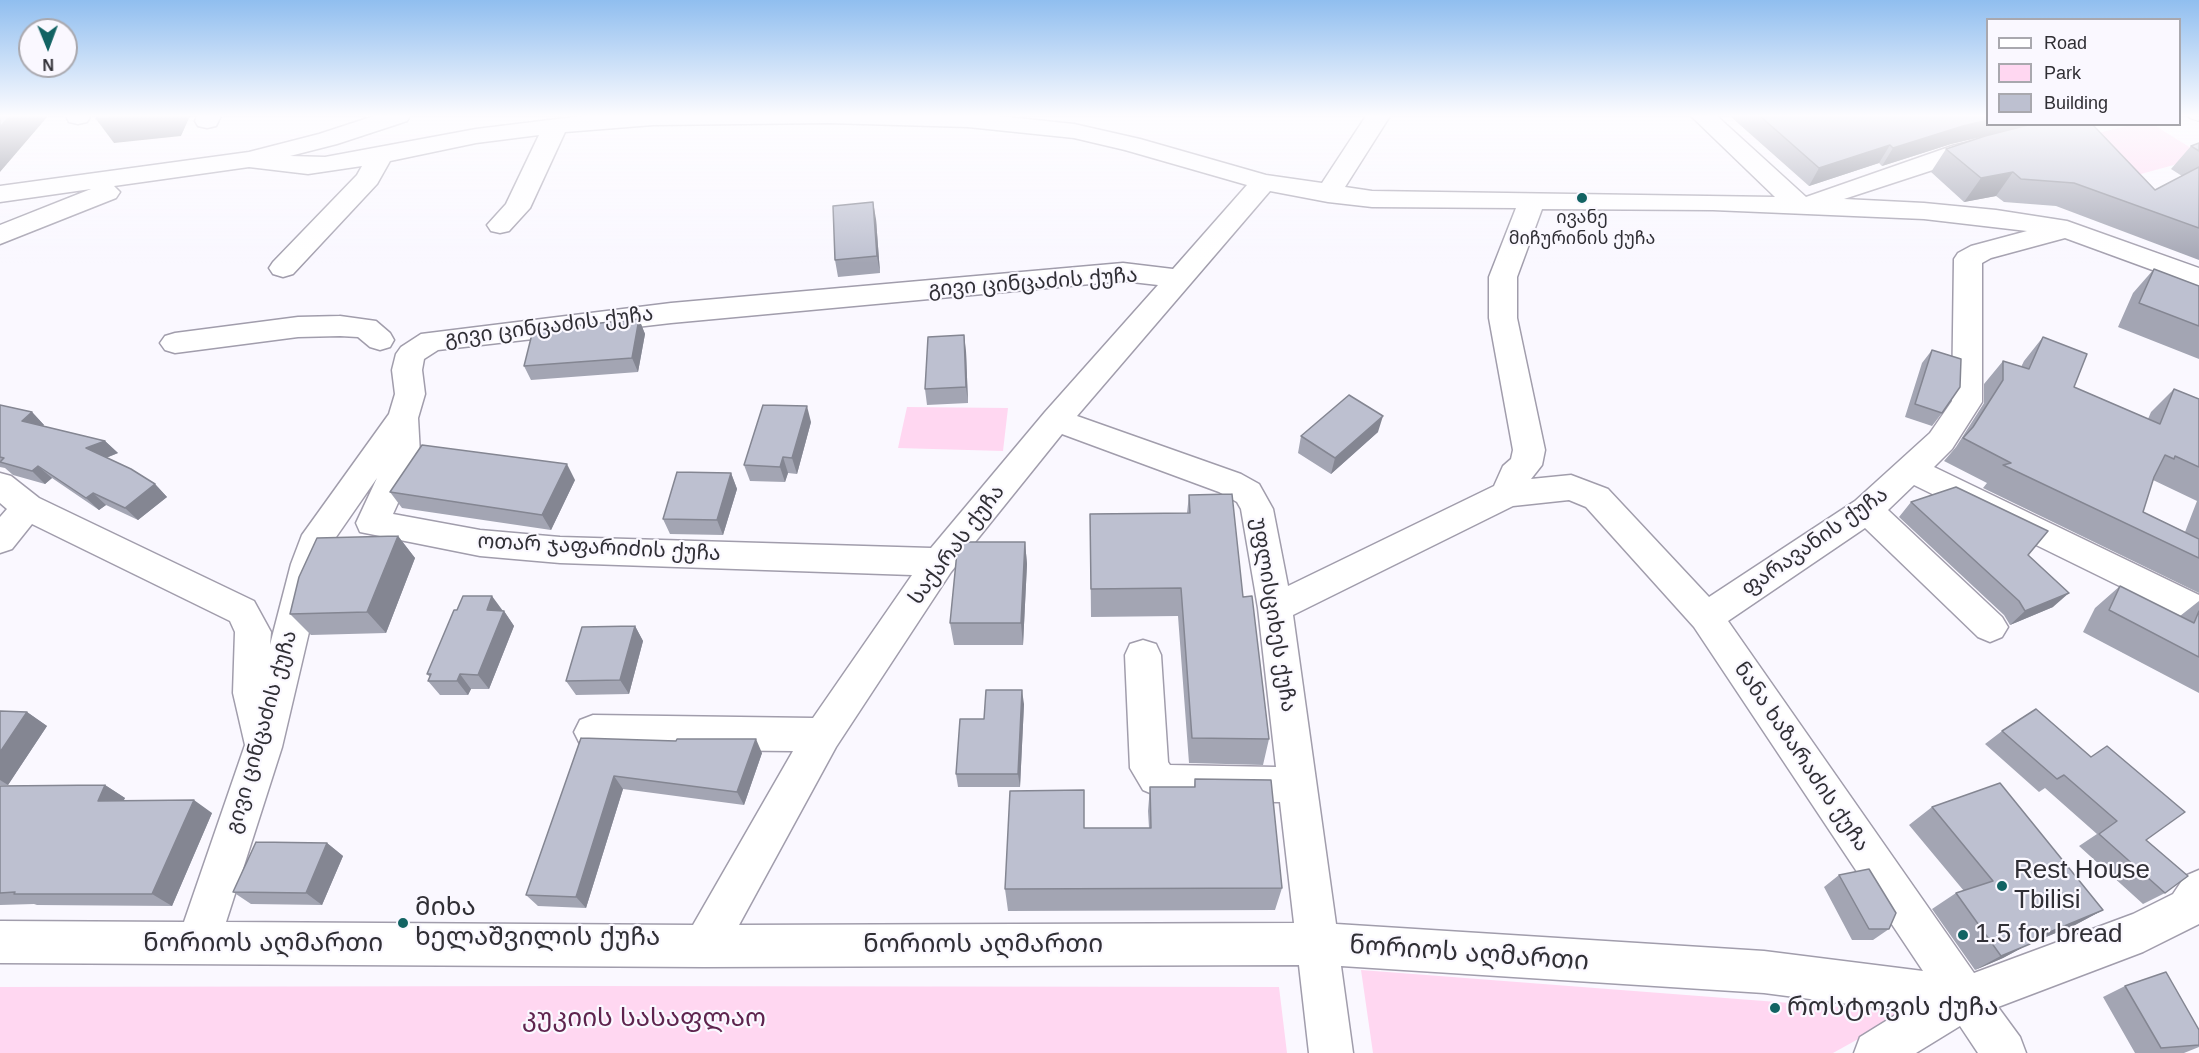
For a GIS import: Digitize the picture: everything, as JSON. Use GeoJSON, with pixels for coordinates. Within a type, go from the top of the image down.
{"type":"FeatureCollection","features":[{"type":"Feature","properties":{"kind":"street"},"geometry":{"type":"LineString","coordinates":[[0,194],[209,165]]}},
{"type":"Feature","properties":{"kind":"street"},"geometry":{"type":"LineString","coordinates":[[283,268],[368,179],[375,165]]}},
{"type":"Feature","properties":{"kind":"street"},"geometry":{"type":"LineString","coordinates":[[501,225],[517,208],[537,165]]}},
{"type":"Feature","properties":{"kind":"street"},"geometry":{"type":"LineString","coordinates":[[1205,165],[1264,182],[1328,194],[1372,199],[1713,202],[1924,211],[1996,218],[2067,229],[2199,278]]}},
{"type":"Feature","properties":{"kind":"street"},"geometry":{"type":"LineString","coordinates":[[1328,194],[1346,165]]}},
{"type":"Feature","properties":{"kind":"street"},"geometry":{"type":"LineString","coordinates":[[1757,165],[1801,206]]}},
{"type":"Feature","properties":{"kind":"street"},"geometry":{"type":"LineString","coordinates":[[1801,206],[1920,165]]}},
{"type":"Feature","properties":{"kind":"street"},"geometry":{"type":"LineString","coordinates":[[0,235],[151,174]]}},
{"type":"Feature","properties":{"kind":"street","name":"საქარას ქუჩა"},"geometry":{"type":"LineString","coordinates":[[704,946],[823,735],[939,562],[1056,420],[1264,182]]}},
{"type":"Feature","properties":{"kind":"street"},"geometry":{"type":"LineString","coordinates":[[1275,608],[1508,494],[1514,475],[1526,465],[1529,450],[1503,318],[1503,277],[1531,202]]}},
{"type":"Feature","properties":{"kind":"street","name":"ფარავანის ქუჩა"},"geometry":{"type":"LineString","coordinates":[[1706,617],[1867,510],[1941,441],[1967,402],[1968,259],[1981,252],[2067,229]]}},
{"type":"Feature","properties":{"kind":"street","name":"გივი ცინცაძის ქუჩა"},"geometry":{"type":"LineString","coordinates":[[198,944],[263,747],[308,564],[319,535],[403,417],[410,394],[407,370],[411,354],[431,341],[682,311],[1123,272],[1181,279]]}},
{"type":"Feature","properties":{"kind":"street"},"geometry":{"type":"LineString","coordinates":[[175,343],[298,327],[340,326],[366,328],[380,340],[411,354]]}},
{"type":"Feature","properties":{"kind":"street"},"geometry":{"type":"LineString","coordinates":[[252,342],[313,337],[380,340]]}},
{"type":"Feature","properties":{"kind":"street","name":"ოთარ ჯაფარიძის ქუჩა"},"geometry":{"type":"LineString","coordinates":[[403,417],[404,454],[372,523],[480,543],[560,550],[939,562]]}},
{"type":"Feature","properties":{"kind":"street","name":"უფლისციხეს ქუჩა"},"geometry":{"type":"LineString","coordinates":[[1056,420],[1230,483],[1248,493],[1257,509],[1275,608],[1318,944]]}},
{"type":"Feature","properties":{"kind":"street"},"geometry":{"type":"LineString","coordinates":[[1912,470],[2199,611]]}},
{"type":"Feature","properties":{"kind":"street"},"geometry":{"type":"LineString","coordinates":[[0,485],[27,507],[242,611],[253,633],[251,693],[263,747]]}},
{"type":"Feature","properties":{"kind":"street","name":"ნანა ხაზარაძის ქუჩა"},"geometry":{"type":"LineString","coordinates":[[1508,494],[1571,487],[1597,498],[1706,617],[1964,998],[2004,1053]]}},
{"type":"Feature","properties":{"kind":"street"},"geometry":{"type":"LineString","coordinates":[[0,540],[27,507]]}},
{"type":"Feature","properties":{"kind":"street"},"geometry":{"type":"LineString","coordinates":[[1867,510],[1990,627]]}},
{"type":"Feature","properties":{"kind":"street"},"geometry":{"type":"LineString","coordinates":[[1143,655],[1149,768],[1157,778],[1169,783],[1298,785]]}},
{"type":"Feature","properties":{"kind":"street"},"geometry":{"type":"LineString","coordinates":[[593,732],[823,735]]}},
{"type":"Feature","properties":{"kind":"street","name":"ნორიოს აღმართი"},"geometry":{"type":"LineString","coordinates":[[1876,1053],[1964,998],[2143,931],[2188,908],[2199,890]]}},
{"type":"Feature","properties":{"kind":"street","name":"ნორიოს აღმართი"},"geometry":{"type":"LineString","coordinates":[[0,942],[704,946],[1318,944],[1764,972],[1964,998]]}},
{"type":"Feature","properties":{"kind":"street"},"geometry":{"type":"LineString","coordinates":[[1318,944],[1331,1053]]}},
{"type":"Feature","properties":{"kind":"green space"},"geometry":{"type":"Polygon","coordinates":[[[2093,165],[2173,165],[2112,182],[2093,165]]]}},
{"type":"Feature","properties":{"kind":"green space"},"geometry":{"type":"Polygon","coordinates":[[[907,407],[1008,408],[1003,451],[898,448],[907,407]]]}},
{"type":"Feature","properties":{"kind":"green space"},"geometry":{"type":"Polygon","coordinates":[[[1361,970],[1907,1012],[1833,1053],[1373,1053],[1361,970]]]}},
{"type":"Feature","properties":{"kind":"green space","name":"კუკიის სასაფლაო"},"geometry":{"type":"Polygon","coordinates":[[[0,987],[1279,987],[1287,1053],[0,1053],[0,987]]]}},
{"type":"Feature","properties":{"kind":"building"},"geometry":{"type":"Polygon","coordinates":[[[1965,165],[2131,165],[2155,190],[2199,167],[2199,228],[2074,183],[2021,179],[2013,172],[1981,178],[1965,165]]]}},
{"type":"Feature","properties":{"kind":"building"},"geometry":{"type":"Polygon","coordinates":[[[873,202],[877,256],[835,260],[833,206],[873,202]]]}},
{"type":"Feature","properties":{"kind":"building"},"geometry":{"type":"Polygon","coordinates":[[[2154,269],[2199,286],[2199,326],[2139,303],[2154,269]]]}},
{"type":"Feature","properties":{"kind":"building"},"geometry":{"type":"Polygon","coordinates":[[[639,319],[632,358],[524,366],[533,330],[639,319]]]}},
{"type":"Feature","properties":{"kind":"building"},"geometry":{"type":"Polygon","coordinates":[[[964,335],[966,387],[925,389],[928,337],[964,335]]]}},
{"type":"Feature","properties":{"kind":"building"},"geometry":{"type":"Polygon","coordinates":[[[2043,337],[2087,354],[2074,387],[2160,424],[2174,389],[2199,399],[2199,467],[2175,456],[2174,459],[2165,455],[2154,477],[2143,512],[2199,539],[2199,558],[2003,465],[2011,463],[1963,438],[1973,427],[2003,380],[2003,361],[2029,369],[2043,337]]]}},
{"type":"Feature","properties":{"kind":"building"},"geometry":{"type":"Polygon","coordinates":[[[1932,350],[1961,359],[1960,387],[1942,413],[1915,404],[1932,350]]]}},
{"type":"Feature","properties":{"kind":"building"},"geometry":{"type":"Polygon","coordinates":[[[1349,395],[1383,416],[1335,458],[1301,436],[1349,395]]]}},
{"type":"Feature","properties":{"kind":"building"},"geometry":{"type":"Polygon","coordinates":[[[0,405],[32,412],[22,421],[105,441],[86,448],[131,469],[155,484],[125,508],[93,493],[86,498],[38,466],[32,471],[0,462],[4,458],[0,457],[0,405]]]}},
{"type":"Feature","properties":{"kind":"building"},"geometry":{"type":"Polygon","coordinates":[[[763,405],[807,406],[792,458],[783,457],[780,467],[744,465],[763,405]]]}},
{"type":"Feature","properties":{"kind":"building"},"geometry":{"type":"Polygon","coordinates":[[[422,445],[567,464],[542,515],[390,492],[422,445]]]}},
{"type":"Feature","properties":{"kind":"building"},"geometry":{"type":"Polygon","coordinates":[[[677,472],[731,473],[717,520],[663,519],[677,472]]]}},
{"type":"Feature","properties":{"kind":"building"},"geometry":{"type":"Polygon","coordinates":[[[1956,487],[2048,531],[2028,555],[2069,593],[2025,611],[2019,601],[1911,502],[1956,487]]]}},
{"type":"Feature","properties":{"kind":"building"},"geometry":{"type":"Polygon","coordinates":[[[1232,494],[1243,597],[1252,596],[1269,739],[1192,738],[1181,588],[1091,589],[1090,514],[1190,513],[1189,495],[1232,494]]]}},
{"type":"Feature","properties":{"kind":"building"},"geometry":{"type":"Polygon","coordinates":[[[398,536],[367,612],[290,614],[299,577],[317,538],[398,536]]]}},
{"type":"Feature","properties":{"kind":"building"},"geometry":{"type":"Polygon","coordinates":[[[958,542],[1025,542],[1021,623],[950,623],[958,542]]]}},
{"type":"Feature","properties":{"kind":"building"},"geometry":{"type":"Polygon","coordinates":[[[2120,586],[2194,623],[2199,611],[2199,657],[2109,610],[2120,586]]]}},
{"type":"Feature","properties":{"kind":"building"},"geometry":{"type":"Polygon","coordinates":[[[463,596],[492,596],[487,610],[504,611],[478,675],[460,674],[457,681],[428,681],[431,674],[427,674],[454,610],[457,610],[463,596]]]}},
{"type":"Feature","properties":{"kind":"building"},"geometry":{"type":"Polygon","coordinates":[[[635,626],[620,680],[566,681],[582,627],[635,626]]]}},
{"type":"Feature","properties":{"kind":"building"},"geometry":{"type":"Polygon","coordinates":[[[986,690],[1022,690],[1018,774],[956,774],[960,719],[984,719],[986,690]]]}},
{"type":"Feature","properties":{"kind":"building"},"geometry":{"type":"Polygon","coordinates":[[[2036,709],[2091,757],[2107,746],[2185,812],[2146,840],[2188,876],[2165,893],[2099,834],[2117,821],[2064,775],[2057,779],[2002,731],[2036,709]]]}},
{"type":"Feature","properties":{"kind":"building"},"geometry":{"type":"Polygon","coordinates":[[[0,711],[27,712],[0,752],[0,711]]]}},
{"type":"Feature","properties":{"kind":"building"},"geometry":{"type":"Polygon","coordinates":[[[581,738],[676,741],[677,739],[756,739],[737,792],[614,776],[576,897],[526,895],[581,738]]]}},
{"type":"Feature","properties":{"kind":"building"},"geometry":{"type":"Polygon","coordinates":[[[1195,779],[1271,780],[1282,888],[1005,889],[1010,791],[1084,790],[1084,828],[1151,828],[1150,787],[1195,787],[1195,779]]]}},
{"type":"Feature","properties":{"kind":"building"},"geometry":{"type":"Polygon","coordinates":[[[2000,783],[2103,910],[2028,941],[2030,944],[2001,956],[1956,893],[1993,881],[1932,807],[2000,783]]]}},
{"type":"Feature","properties":{"kind":"building"},"geometry":{"type":"Polygon","coordinates":[[[105,785],[98,801],[194,800],[152,894],[0,893],[0,786],[105,785]]]}},
{"type":"Feature","properties":{"kind":"building"},"geometry":{"type":"Polygon","coordinates":[[[256,842],[327,843],[306,893],[233,892],[256,842]]]}},
{"type":"Feature","properties":{"kind":"building"},"geometry":{"type":"Polygon","coordinates":[[[1869,869],[1896,913],[1889,929],[1869,929],[1839,875],[1869,869]]]}},
{"type":"Feature","properties":{"kind":"building"},"geometry":{"type":"Polygon","coordinates":[[[2166,972],[2199,1030],[2199,1045],[2161,1048],[2125,986],[2166,972]]]}},
{"type":"Feature","properties":{"kind":"place","name":"ივანე მიჩურინის ქუჩა"},"geometry":{"type":"Point","coordinates":[1582,198]}},
{"type":"Feature","properties":{"kind":"place","name":"Rest House Tbilisi"},"geometry":{"type":"Point","coordinates":[2002,886]}},
{"type":"Feature","properties":{"kind":"place","name":"მიხა ხელაშვილის ქუჩა"},"geometry":{"type":"Point","coordinates":[403,923]}},
{"type":"Feature","properties":{"kind":"place","name":"1.5 for bread"},"geometry":{"type":"Point","coordinates":[1963,935]}},
{"type":"Feature","properties":{"kind":"place","name":"როსტოვის ქუჩა"},"geometry":{"type":"Point","coordinates":[1775,1008]}}]}
